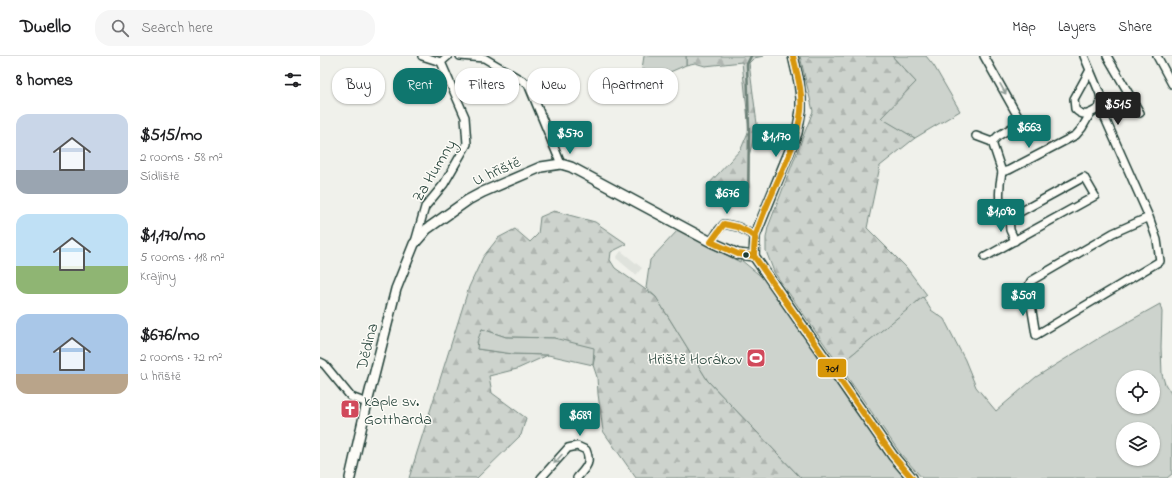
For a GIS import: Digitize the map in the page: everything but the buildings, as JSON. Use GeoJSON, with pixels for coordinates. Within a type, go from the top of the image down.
{"type":"FeatureCollection","features":[{"type":"Feature","properties":{"kind":"street"},"geometry":{"type":"LineString","coordinates":[[422,56],[441,62],[448,56]]}},
{"type":"Feature","properties":{"kind":"street"},"geometry":{"type":"LineString","coordinates":[[460,56],[484,58],[528,84],[561,164],[571,167],[712,242],[738,254],[754,256]]}},
{"type":"Feature","properties":{"kind":"street"},"geometry":{"type":"LineString","coordinates":[[793,56],[801,98],[798,133],[756,236],[754,256],[893,456],[912,478]]}},
{"type":"Feature","properties":{"kind":"street"},"geometry":{"type":"LineString","coordinates":[[984,56],[1021,122],[998,136],[992,142]]}},
{"type":"Feature","properties":{"kind":"street"},"geometry":{"type":"LineString","coordinates":[[1084,56],[1101,98],[1099,108],[1104,116],[1149,217],[1157,240],[1160,261],[1036,335],[1028,287],[1031,281],[1114,233],[1149,217]]}},
{"type":"Feature","properties":{"kind":"street"},"geometry":{"type":"LineString","coordinates":[[1107,56],[1140,113]]}},
{"type":"Feature","properties":{"kind":"street"},"geometry":{"type":"LineString","coordinates":[[1157,56],[1172,84]]}},
{"type":"Feature","properties":{"kind":"street","name":"Za Humny"},"geometry":{"type":"LineString","coordinates":[[414,244],[425,207],[444,184],[467,144],[465,117],[441,62]]}},
{"type":"Feature","properties":{"kind":"street"},"geometry":{"type":"LineString","coordinates":[[1090,70],[1076,95],[1074,102],[1075,109],[1084,115],[1090,114],[1099,108]]}},
{"type":"Feature","properties":{"kind":"street"},"geometry":{"type":"LineString","coordinates":[[1002,172],[1016,167],[1076,135],[1090,114]]}},
{"type":"Feature","properties":{"kind":"street"},"geometry":{"type":"LineString","coordinates":[[976,136],[992,142]]}},
{"type":"Feature","properties":{"kind":"street"},"geometry":{"type":"LineString","coordinates":[[992,142],[1002,172],[1000,182],[1000,208],[1003,215],[1010,218]]}},
{"type":"Feature","properties":{"kind":"street","name":"U hřiště"},"geometry":{"type":"LineString","coordinates":[[427,229],[468,200],[483,192],[541,167],[561,164]]}},
{"type":"Feature","properties":{"kind":"street"},"geometry":{"type":"LineString","coordinates":[[986,258],[1095,196],[1084,176],[1010,218]]}},
{"type":"Feature","properties":{"kind":"street"},"geometry":{"type":"LineString","coordinates":[[1010,218],[1010,230],[1016,241]]}},
{"type":"Feature","properties":{"kind":"street"},"geometry":{"type":"LineString","coordinates":[[712,242],[724,224],[738,227],[756,236]]}},
{"type":"Feature","properties":{"kind":"street","name":"Dědina"},"geometry":{"type":"LineString","coordinates":[[350,478],[367,403],[396,290],[414,244],[427,229]]}},
{"type":"Feature","properties":{"kind":"street"},"geometry":{"type":"LineString","coordinates":[[320,362],[324,364],[351,397],[367,403]]}},
{"type":"Feature","properties":{"kind":"street"},"geometry":{"type":"LineString","coordinates":[[541,478],[568,448],[577,446],[586,450],[589,461],[587,467],[577,478]]}},
{"type":"Feature","properties":{"kind":"shaded area"},"geometry":{"type":"Polygon","coordinates":[[[621,251],[642,268],[636,275],[616,258],[621,251]]]}},
{"type":"Feature","properties":{"kind":"green space"},"geometry":{"type":"Polygon","coordinates":[[[644,56],[686,56],[686,65],[678,69],[642,68],[644,56]]]}},
{"type":"Feature","properties":{"kind":"green space"},"geometry":{"type":"Polygon","coordinates":[[[686,56],[764,56],[754,58],[749,63],[757,124],[749,156],[749,187],[732,195],[724,194],[707,186],[741,149],[749,130],[742,62],[705,66],[695,63],[686,65],[686,56]]]}},
{"type":"Feature","properties":{"kind":"green space"},"geometry":{"type":"Polygon","coordinates":[[[800,56],[892,56],[916,82],[882,118],[915,138],[880,166],[867,228],[906,267],[927,295],[839,365],[774,272],[766,251],[768,227],[813,111],[800,56]]]}},
{"type":"Feature","properties":{"kind":"green space"},"geometry":{"type":"Polygon","coordinates":[[[892,56],[926,56],[934,66],[960,111],[915,138],[881,118],[916,82],[892,56]]]}},
{"type":"Feature","properties":{"kind":"green space"},"geometry":{"type":"Polygon","coordinates":[[[554,211],[595,222],[627,244],[611,252],[610,260],[615,268],[656,297],[708,381],[801,478],[636,478],[603,431],[597,377],[593,365],[595,356],[554,338],[506,337],[482,329],[477,349],[513,354],[548,355],[517,369],[489,376],[492,393],[526,418],[521,435],[477,478],[409,478],[469,287],[483,257],[498,238],[515,229],[530,242],[538,234],[540,217],[554,211]]]}},
{"type":"Feature","properties":{"kind":"green space","name":"Hřiště Horákov"},"geometry":{"type":"Polygon","coordinates":[[[678,230],[740,262],[741,260],[768,282],[849,403],[876,440],[907,478],[801,478],[708,381],[656,297],[646,288],[650,260],[678,230]]]}},
{"type":"Feature","properties":{"kind":"green space"},"geometry":{"type":"Polygon","coordinates":[[[923,297],[931,310],[944,319],[965,360],[976,387],[996,411],[1036,377],[1099,338],[1160,304],[1162,312],[1162,374],[1165,384],[1172,395],[1172,474],[1167,478],[922,478],[900,453],[839,365],[923,297]]]}},
{"type":"Feature","properties":{"kind":"green space"},"geometry":{"type":"Polygon","coordinates":[[[482,329],[506,337],[554,338],[594,348],[593,365],[548,355],[513,354],[477,349],[478,339],[482,329]]]}},
{"type":"Feature","properties":{"kind":"waterway"},"geometry":{"type":"LineString","coordinates":[[748,201],[749,128],[747,64],[751,56]]}},
{"type":"Feature","properties":{"kind":"transit line","name":"701"},"geometry":{"type":"LineString","coordinates":[[754,256],[755,240],[761,220],[788,158],[798,127],[801,111],[801,97],[793,56]]}},
{"type":"Feature","properties":{"kind":"transit line","name":"701"},"geometry":{"type":"LineString","coordinates":[[754,256],[738,254],[711,242],[724,224],[738,227],[755,236]]}},
{"type":"Feature","properties":{"kind":"transit line","name":"701"},"geometry":{"type":"LineString","coordinates":[[754,256],[893,456],[912,478]]}},
{"type":"Feature","properties":{"kind":"place","name":"Hřiště Horákov"},"geometry":{"type":"Point","coordinates":[756,358]}},
{"type":"Feature","properties":{"kind":"place","name":"kaple sv. Gottharda"},"geometry":{"type":"Point","coordinates":[350,409]}}]}
